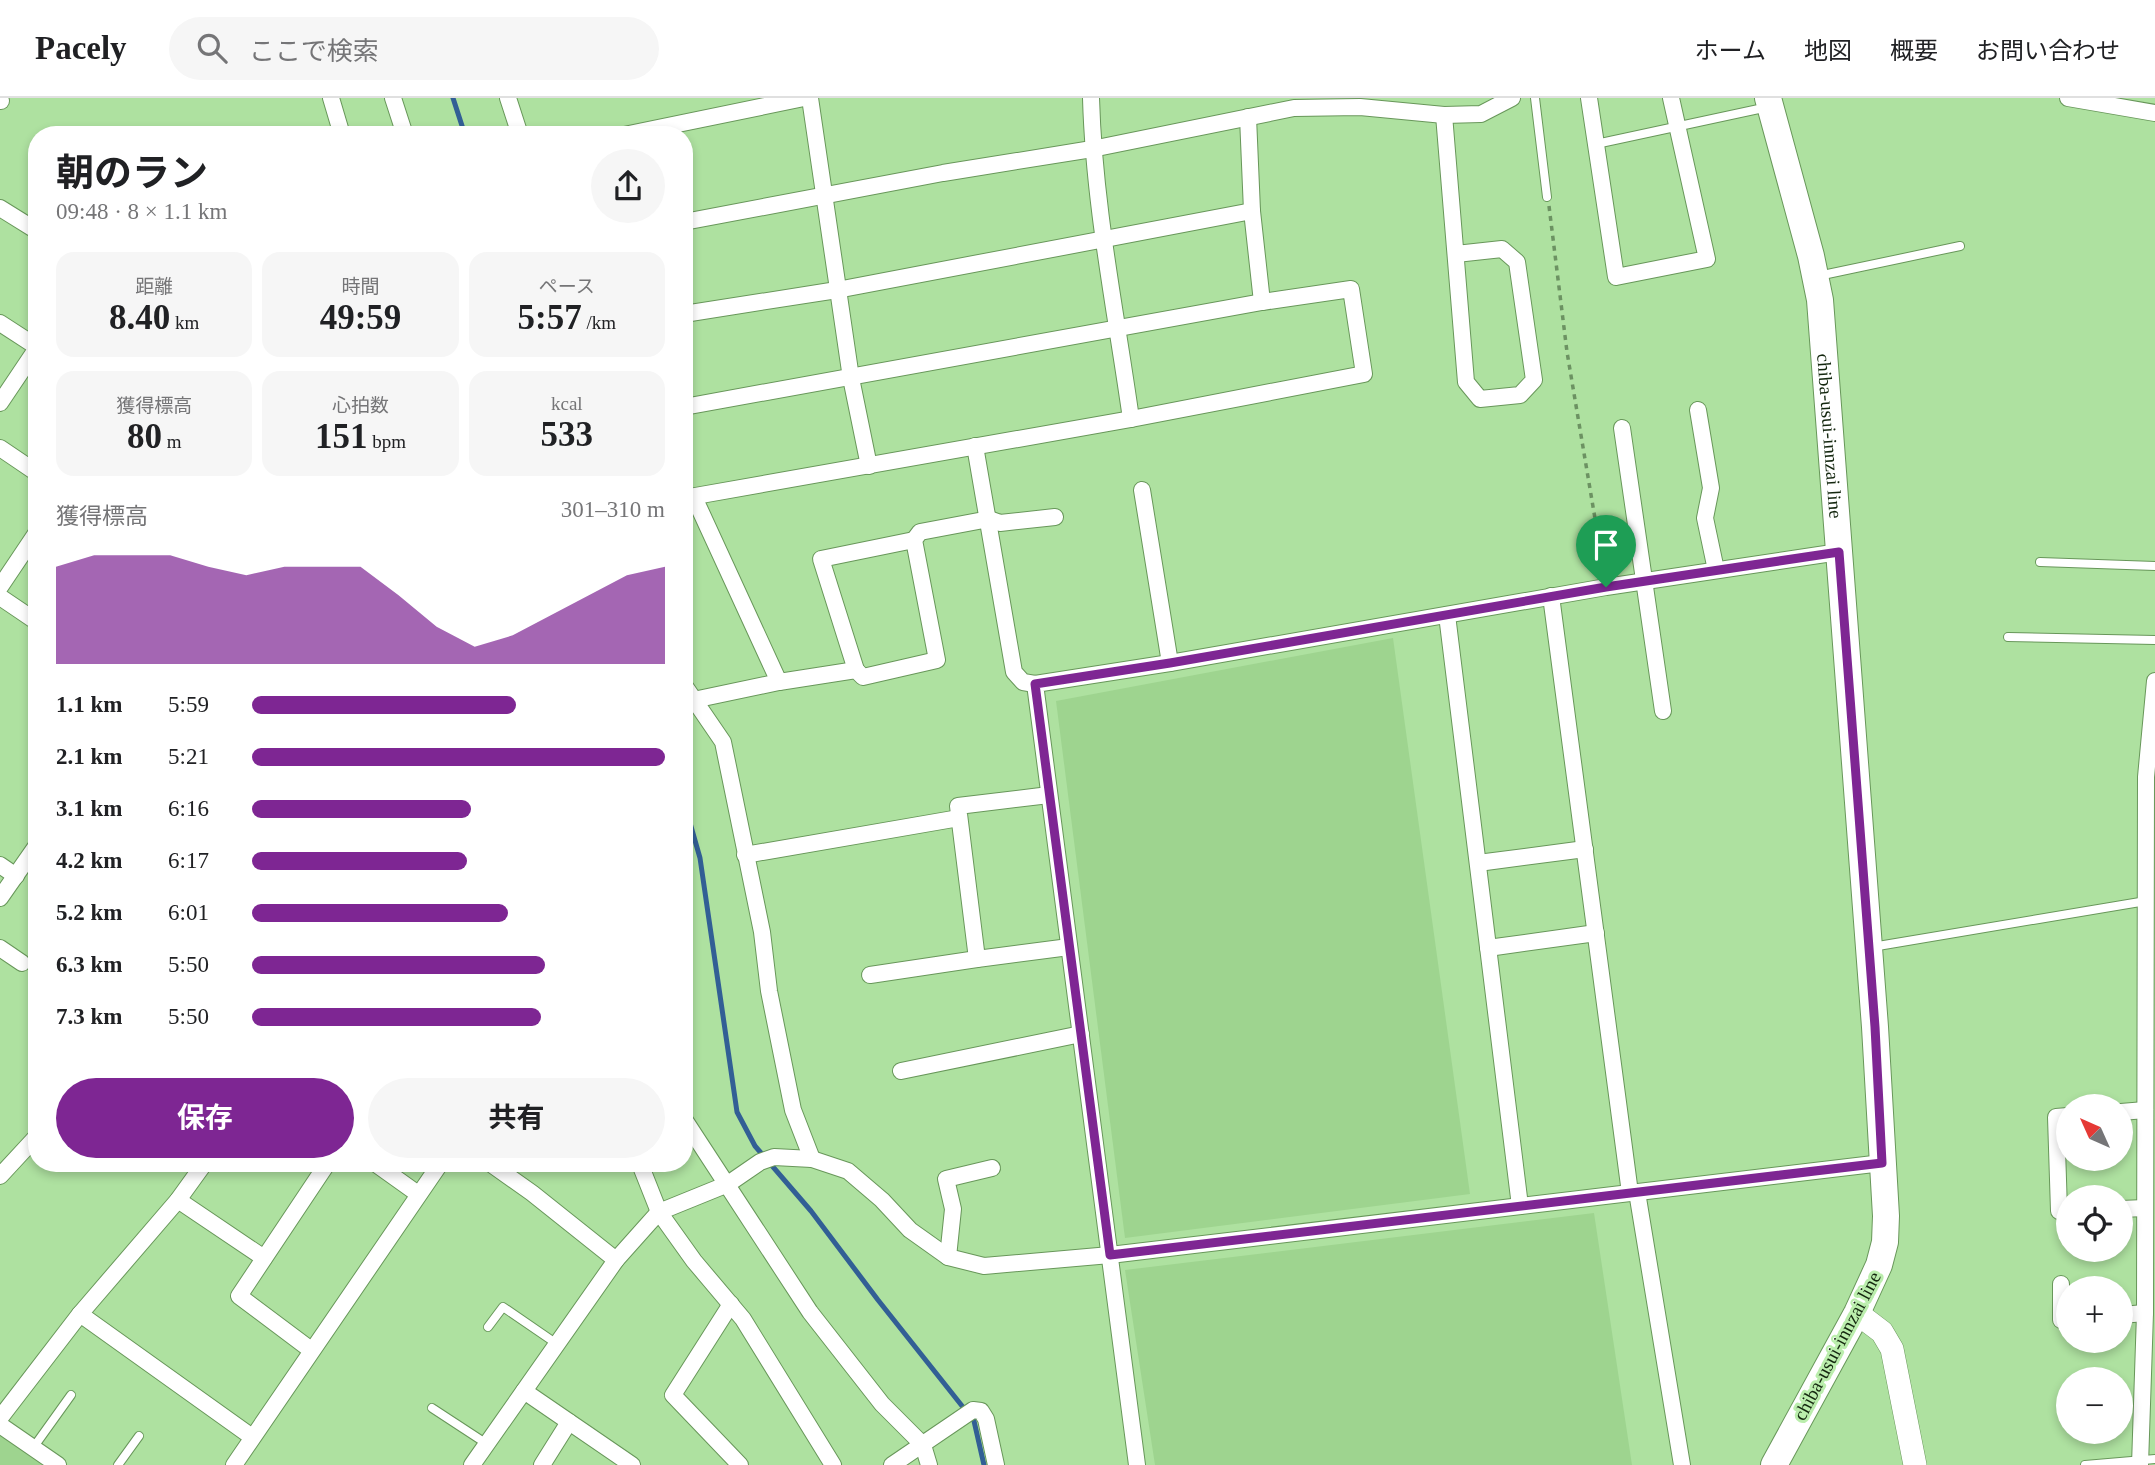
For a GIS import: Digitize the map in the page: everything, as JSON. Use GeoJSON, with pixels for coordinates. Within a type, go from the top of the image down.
{"type":"FeatureCollection","features":[{"type":"Feature","properties":{"kind":"main road","name":"chiba-usui-innzai line"},"geometry":{"type":"LineString","coordinates":[[1770,102],[1820,300],[1869,947],[1885,1242],[1879,1265],[1857,1313],[1774,1465]]}},
{"type":"Feature","properties":{"kind":"street"},"geometry":{"type":"LineString","coordinates":[[331,98],[339,126]]}},
{"type":"Feature","properties":{"kind":"street"},"geometry":{"type":"LineString","coordinates":[[393,98],[402,126]]}},
{"type":"Feature","properties":{"kind":"street"},"geometry":{"type":"LineString","coordinates":[[508,98],[517,126]]}},
{"type":"Feature","properties":{"kind":"street"},"geometry":{"type":"LineString","coordinates":[[668,126],[804,98]]}},
{"type":"Feature","properties":{"kind":"street"},"geometry":{"type":"LineString","coordinates":[[810,98],[851,378],[869,466]]}},
{"type":"Feature","properties":{"kind":"street"},"geometry":{"type":"LineString","coordinates":[[1091,98],[1092,149],[1102,239],[1119,329],[1131,419]]}},
{"type":"Feature","properties":{"kind":"street"},"geometry":{"type":"LineString","coordinates":[[693,220],[943,173],[1092,149],[1248,117],[1293,103],[1444,115],[1481,114],[1512,98]]}},
{"type":"Feature","properties":{"kind":"street"},"geometry":{"type":"LineString","coordinates":[[1589,98],[1616,277],[1707,259],[1671,98]]}},
{"type":"Feature","properties":{"kind":"street"},"geometry":{"type":"LineString","coordinates":[[2068,98],[2155,113]]}},
{"type":"Feature","properties":{"kind":"street"},"geometry":{"type":"LineString","coordinates":[[1444,115],[1466,382],[1480,399],[1520,395],[1534,380],[1517,262],[1502,249],[1456,254]]}},
{"type":"Feature","properties":{"kind":"street"},"geometry":{"type":"LineString","coordinates":[[1248,117],[1252,211],[1262,302]]}},
{"type":"Feature","properties":{"kind":"street"},"geometry":{"type":"LineString","coordinates":[[0,208],[28,226]]}},
{"type":"Feature","properties":{"kind":"street"},"geometry":{"type":"LineString","coordinates":[[693,313],[837,290],[1252,211]]}},
{"type":"Feature","properties":{"kind":"street"},"geometry":{"type":"LineString","coordinates":[[693,405],[1262,302],[1351,289],[1364,374],[1131,419],[693,496]]}},
{"type":"Feature","properties":{"kind":"street"},"geometry":{"type":"LineString","coordinates":[[0,323],[28,341]]}},
{"type":"Feature","properties":{"kind":"street"},"geometry":{"type":"LineString","coordinates":[[0,402],[28,360]]}},
{"type":"Feature","properties":{"kind":"street"},"geometry":{"type":"LineString","coordinates":[[1698,410],[1711,488],[1705,518],[1716,570]]}},
{"type":"Feature","properties":{"kind":"street"},"geometry":{"type":"LineString","coordinates":[[1622,428],[1663,711]]}},
{"type":"Feature","properties":{"kind":"street"},"geometry":{"type":"LineString","coordinates":[[975,446],[1014,672],[1024,682],[1035,684],[1606,587],[1839,552]]}},
{"type":"Feature","properties":{"kind":"street"},"geometry":{"type":"LineString","coordinates":[[0,448],[28,466]]}},
{"type":"Feature","properties":{"kind":"street"},"geometry":{"type":"LineString","coordinates":[[1142,490],[1170,663]]}},
{"type":"Feature","properties":{"kind":"street"},"geometry":{"type":"LineString","coordinates":[[693,505],[779,682]]}},
{"type":"Feature","properties":{"kind":"street"},"geometry":{"type":"LineString","coordinates":[[914,540],[937,660],[863,677],[856,670],[821,559],[914,540],[920,532],[989,519],[1000,523],[1055,517]]}},
{"type":"Feature","properties":{"kind":"street"},"geometry":{"type":"LineString","coordinates":[[0,587],[28,545]]}},
{"type":"Feature","properties":{"kind":"street"},"geometry":{"type":"LineString","coordinates":[[1552,596],[1633,1193],[1682,1465]]}},
{"type":"Feature","properties":{"kind":"street"},"geometry":{"type":"LineString","coordinates":[[0,597],[28,616]]}},
{"type":"Feature","properties":{"kind":"street"},"geometry":{"type":"LineString","coordinates":[[1447,614],[1521,1206]]}},
{"type":"Feature","properties":{"kind":"street"},"geometry":{"type":"LineString","coordinates":[[693,700],[779,682],[856,670]]}},
{"type":"Feature","properties":{"kind":"street"},"geometry":{"type":"LineString","coordinates":[[2145,1462],[2145,1312],[2150,1294],[2145,1208],[2145,1110],[2150,1035],[2146,777],[2155,681]]}},
{"type":"Feature","properties":{"kind":"street"},"geometry":{"type":"LineString","coordinates":[[1035,684],[1137,1465]]}},
{"type":"Feature","properties":{"kind":"street"},"geometry":{"type":"LineString","coordinates":[[693,706],[723,741],[762,932],[769,991],[793,1110],[812,1158]]}},
{"type":"Feature","properties":{"kind":"street"},"geometry":{"type":"LineString","coordinates":[[978,959],[958,806],[1049,795]]}},
{"type":"Feature","properties":{"kind":"street"},"geometry":{"type":"LineString","coordinates":[[745,855],[959,818]]}},
{"type":"Feature","properties":{"kind":"street"},"geometry":{"type":"LineString","coordinates":[[1478,863],[1585,849]]}},
{"type":"Feature","properties":{"kind":"street"},"geometry":{"type":"LineString","coordinates":[[0,898],[28,858]]}},
{"type":"Feature","properties":{"kind":"street"},"geometry":{"type":"LineString","coordinates":[[0,865],[16,876]]}},
{"type":"Feature","properties":{"kind":"street"},"geometry":{"type":"LineString","coordinates":[[1488,948],[1596,933]]}},
{"type":"Feature","properties":{"kind":"street"},"geometry":{"type":"LineString","coordinates":[[870,975],[1069,947]]}},
{"type":"Feature","properties":{"kind":"street"},"geometry":{"type":"LineString","coordinates":[[0,948],[22,963]]}},
{"type":"Feature","properties":{"kind":"street"},"geometry":{"type":"LineString","coordinates":[[901,1071],[1081,1034]]}},
{"type":"Feature","properties":{"kind":"street"},"geometry":{"type":"LineString","coordinates":[[2133,1111],[2145,1110]]}},
{"type":"Feature","properties":{"kind":"street"},"geometry":{"type":"LineString","coordinates":[[693,1132],[810,1312],[882,1404],[923,1445],[929,1465]]}},
{"type":"Feature","properties":{"kind":"street"},"geometry":{"type":"LineString","coordinates":[[0,1176],[28,1146]]}},
{"type":"Feature","properties":{"kind":"street"},"geometry":{"type":"LineString","coordinates":[[472,1465],[616,1260],[659,1212],[728,1184],[767,1160],[812,1158],[848,1171],[882,1199],[910,1230],[948,1257],[984,1266],[1110,1255],[1882,1163]]}},
{"type":"Feature","properties":{"kind":"street"},"geometry":{"type":"LineString","coordinates":[[948,1257],[953,1209],[946,1179],[992,1168]]}},
{"type":"Feature","properties":{"kind":"street"},"geometry":{"type":"LineString","coordinates":[[0,1418],[80,1314],[178,1200],[198,1172]]}},
{"type":"Feature","properties":{"kind":"street"},"geometry":{"type":"LineString","coordinates":[[311,1350],[239,1296],[322,1172]]}},
{"type":"Feature","properties":{"kind":"street"},"geometry":{"type":"LineString","coordinates":[[387,1172],[418,1194]]}},
{"type":"Feature","properties":{"kind":"street"},"geometry":{"type":"LineString","coordinates":[[234,1465],[434,1172]]}},
{"type":"Feature","properties":{"kind":"street"},"geometry":{"type":"LineString","coordinates":[[502,1172],[616,1260]]}},
{"type":"Feature","properties":{"kind":"street"},"geometry":{"type":"LineString","coordinates":[[643,1172],[659,1212],[694,1261],[743,1319],[833,1465]]}},
{"type":"Feature","properties":{"kind":"street"},"geometry":{"type":"LineString","coordinates":[[178,1200],[264,1258]]}},
{"type":"Feature","properties":{"kind":"street"},"geometry":{"type":"LineString","coordinates":[[2133,1208],[2145,1208]]}},
{"type":"Feature","properties":{"kind":"street"},"geometry":{"type":"LineString","coordinates":[[730,1304],[673,1395],[740,1465]]}},
{"type":"Feature","properties":{"kind":"street"},"geometry":{"type":"LineString","coordinates":[[2133,1314],[2145,1312]]}},
{"type":"Feature","properties":{"kind":"street"},"geometry":{"type":"LineString","coordinates":[[1857,1313],[1882,1332],[1892,1349],[1915,1465]]}},
{"type":"Feature","properties":{"kind":"street"},"geometry":{"type":"LineString","coordinates":[[80,1314],[252,1437]]}},
{"type":"Feature","properties":{"kind":"street"},"geometry":{"type":"LineString","coordinates":[[524,1391],[632,1465]]}},
{"type":"Feature","properties":{"kind":"street"},"geometry":{"type":"LineString","coordinates":[[892,1465],[969,1413],[981,1411],[986,1419],[996,1465]]}},
{"type":"Feature","properties":{"kind":"street"},"geometry":{"type":"LineString","coordinates":[[542,1465],[569,1422]]}},
{"type":"Feature","properties":{"kind":"street"},"geometry":{"type":"LineString","coordinates":[[0,1425],[58,1465]]}},
{"type":"Feature","properties":{"kind":"lane"},"geometry":{"type":"LineString","coordinates":[[1535,98],[1548,197]]}},
{"type":"Feature","properties":{"kind":"lane"},"geometry":{"type":"LineString","coordinates":[[1596,144],[1678,127],[1770,102]]}},
{"type":"Feature","properties":{"kind":"lane"},"geometry":{"type":"LineString","coordinates":[[1815,277],[1960,246]]}},
{"type":"Feature","properties":{"kind":"lane"},"geometry":{"type":"LineString","coordinates":[[2040,562],[2155,566]]}},
{"type":"Feature","properties":{"kind":"lane"},"geometry":{"type":"LineString","coordinates":[[2008,637],[2155,640]]}},
{"type":"Feature","properties":{"kind":"lane"},"geometry":{"type":"LineString","coordinates":[[1869,947],[2146,901]]}},
{"type":"Feature","properties":{"kind":"lane"},"geometry":{"type":"LineString","coordinates":[[488,1327],[503,1307],[557,1344]]}},
{"type":"Feature","properties":{"kind":"lane"},"geometry":{"type":"LineString","coordinates":[[33,1448],[71,1395]]}},
{"type":"Feature","properties":{"kind":"lane"},"geometry":{"type":"LineString","coordinates":[[432,1408],[487,1444]]}},
{"type":"Feature","properties":{"kind":"lane"},"geometry":{"type":"LineString","coordinates":[[118,1465],[139,1436]]}},
{"type":"Feature","properties":{"kind":"lane"},"geometry":{"type":"LineString","coordinates":[[2085,1465],[2145,1462]]}},
{"type":"Feature","properties":{"kind":"path"},"geometry":{"type":"LineString","coordinates":[[1548,197],[1567,352],[1606,587]]}},
{"type":"Feature","properties":{"kind":"shaded area"},"geometry":{"type":"Polygon","coordinates":[[[1393,638],[1470,1194],[1125,1238],[1056,701],[1393,638]]]}},
{"type":"Feature","properties":{"kind":"shaded area"},"geometry":{"type":"Polygon","coordinates":[[[1594,1213],[1632,1465],[1155,1465],[1125,1270],[1594,1213]]]}},
{"type":"Feature","properties":{"kind":"shaded area"},"geometry":{"type":"Polygon","coordinates":[[[0,1434],[46,1465],[0,1465],[0,1434]]]}},
{"type":"Feature","properties":{"kind":"waterway"},"geometry":{"type":"LineString","coordinates":[[453,98],[462,126]]}},
{"type":"Feature","properties":{"kind":"waterway"},"geometry":{"type":"LineString","coordinates":[[693,834],[700,858],[737,1112],[755,1146],[811,1211],[974,1421],[984,1465]]}},
{"type":"Feature","properties":{"kind":"route"},"geometry":{"type":"LineString","coordinates":[[1839,552],[1875,1027],[1882,1163],[1110,1255],[1035,684],[1606,587],[1839,552]]}}]}
